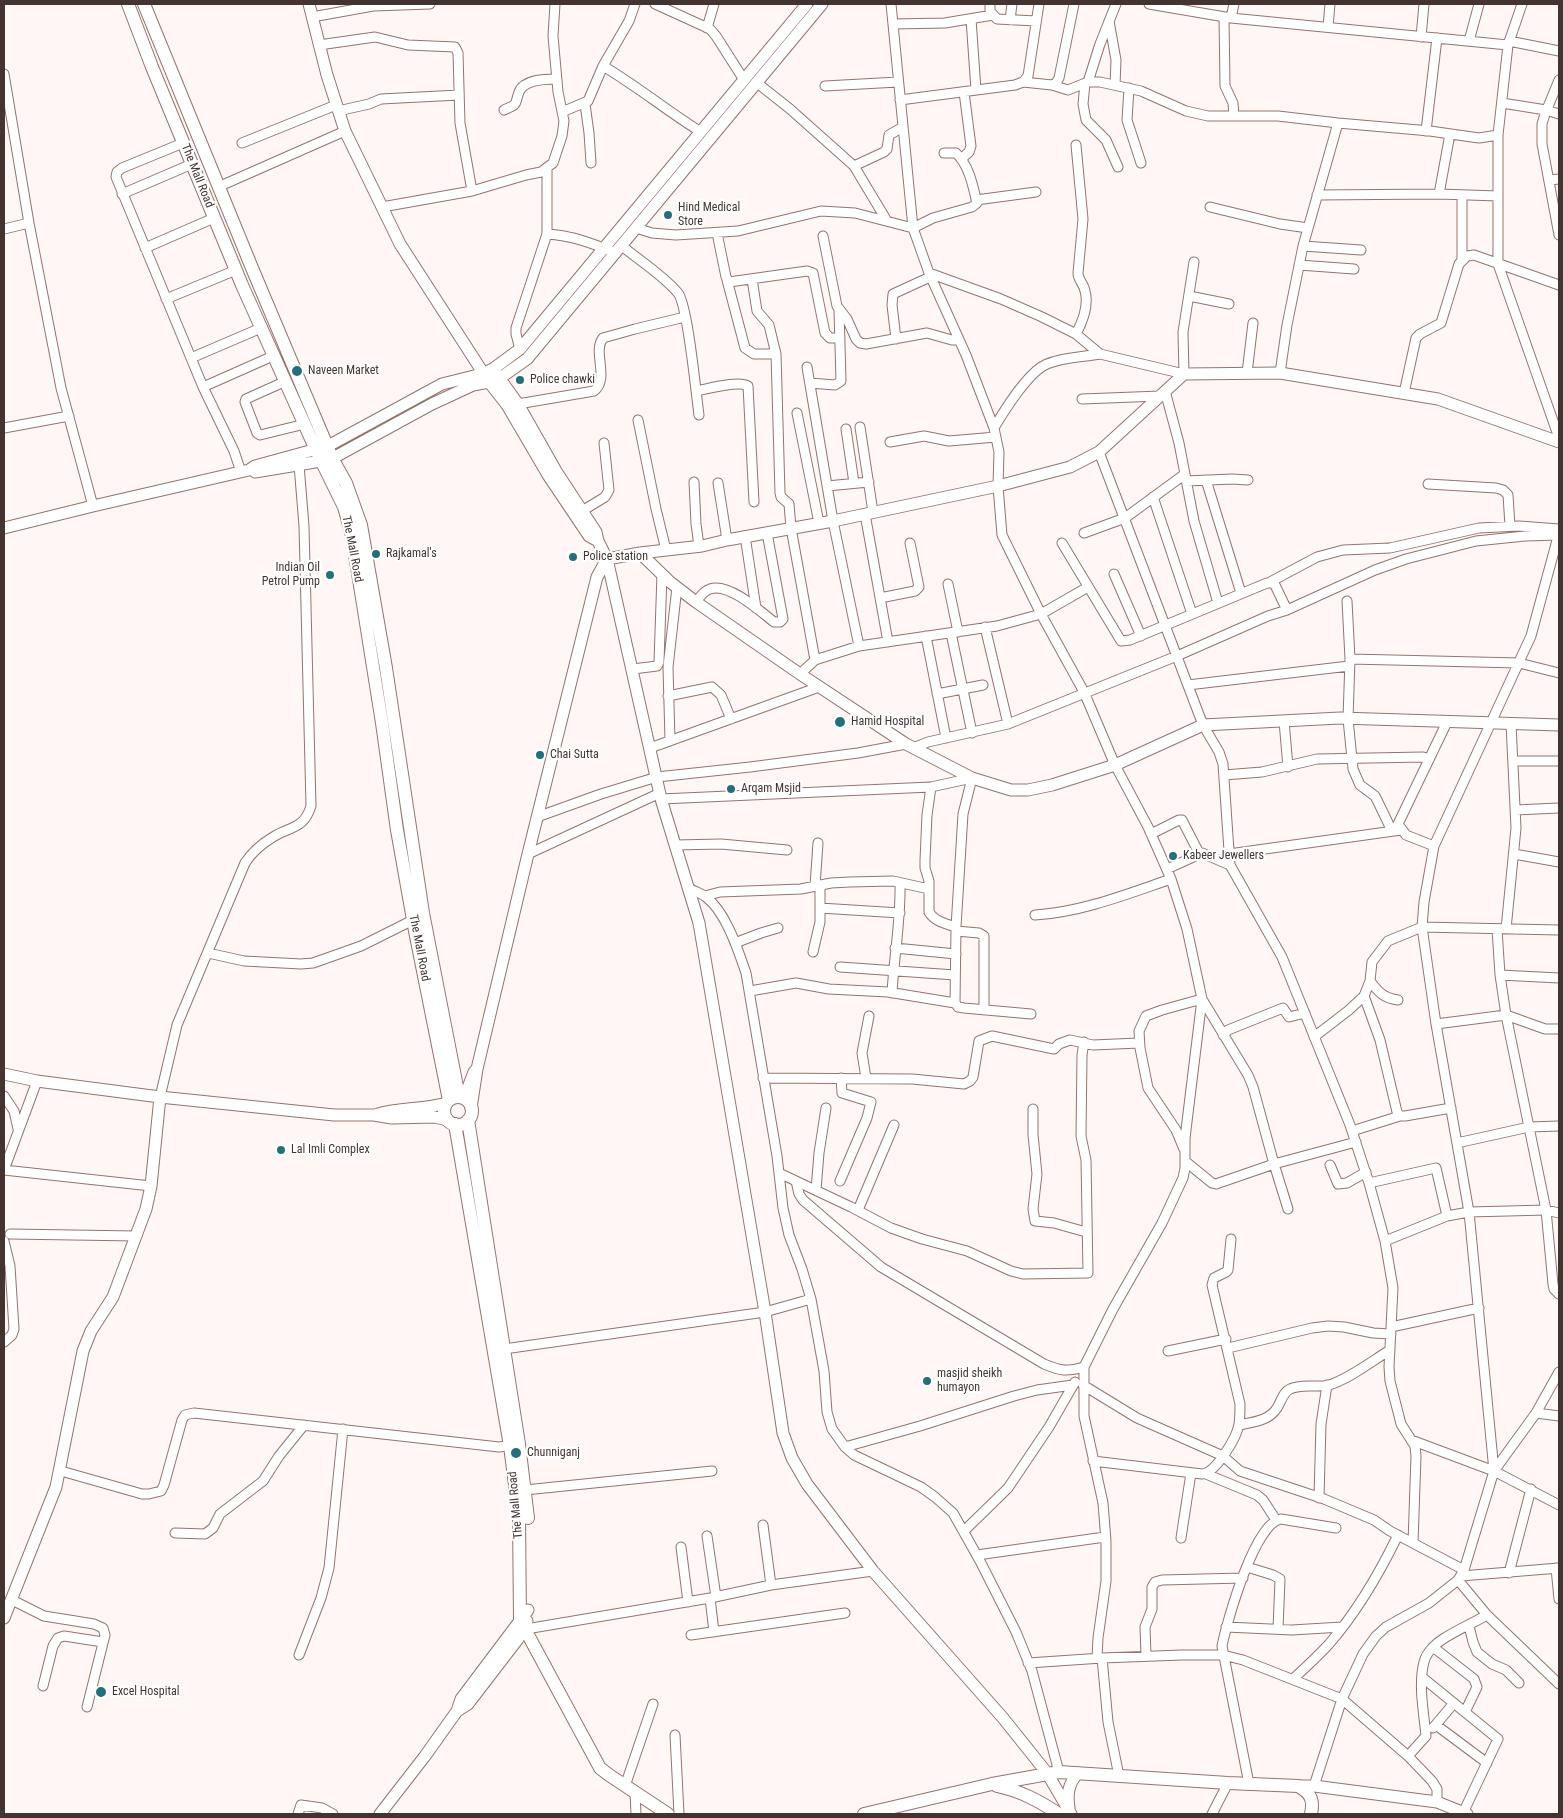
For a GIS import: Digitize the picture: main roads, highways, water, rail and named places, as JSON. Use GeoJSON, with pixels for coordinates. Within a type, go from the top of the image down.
{"type":"FeatureCollection","features":[{"type":"Feature","properties":{"kind":"main road","name":"The Mall Road"},"geometry":{"type":"LineString","coordinates":[[128,4],[236,270],[305,424],[324,454]]}},
{"type":"Feature","properties":{"kind":"main road","name":"The Mall Road"},"geometry":{"type":"LineString","coordinates":[[144,4],[324,454],[344,507],[368,597],[382,723],[401,810],[417,924],[460,1104],[504,1349],[515,1445],[526,1621],[600,1768],[668,1814]]}},
{"type":"Feature","properties":{"kind":"main road","name":"The Mall Road"},"geometry":{"type":"LineString","coordinates":[[460,1104],[444,1112],[452,1122],[525,1490],[528,1517],[526,1621]]}},
{"type":"Feature","properties":{"kind":"main road"},"geometry":{"type":"LineString","coordinates":[[452,1122],[460,1124],[460,1104]]}},
{"type":"Feature","properties":{"kind":"main road"},"geometry":{"type":"LineString","coordinates":[[864,1814],[992,1784],[1053,1773],[1298,1786],[1307,1791],[1312,1809]]}},
{"type":"Feature","properties":{"kind":"main road"},"geometry":{"type":"LineString","coordinates":[[992,1784],[1015,1790],[1066,1814]]}},
{"type":"Feature","properties":{"kind":"place","name":"Hind Medical Store"},"geometry":{"type":"Point","coordinates":[668,215]}},
{"type":"Feature","properties":{"kind":"place","name":"Naveen Market"},"geometry":{"type":"Point","coordinates":[297,371]}},
{"type":"Feature","properties":{"kind":"place","name":"Police chawki"},"geometry":{"type":"Point","coordinates":[520,380]}},
{"type":"Feature","properties":{"kind":"place","name":"Rajkamal's"},"geometry":{"type":"Point","coordinates":[376,554]}},
{"type":"Feature","properties":{"kind":"place","name":"Police station"},"geometry":{"type":"Point","coordinates":[573,557]}},
{"type":"Feature","properties":{"kind":"place","name":"Indian Oil Petrol Pump"},"geometry":{"type":"Point","coordinates":[330,575]}},
{"type":"Feature","properties":{"kind":"place","name":"Hamid Hospital"},"geometry":{"type":"Point","coordinates":[840,722]}},
{"type":"Feature","properties":{"kind":"place","name":"Chai Sutta"},"geometry":{"type":"Point","coordinates":[540,755]}},
{"type":"Feature","properties":{"kind":"place","name":"Arqam Msjid"},"geometry":{"type":"Point","coordinates":[731,789]}},
{"type":"Feature","properties":{"kind":"place","name":"Kabeer Jewellers"},"geometry":{"type":"Point","coordinates":[1173,856]}},
{"type":"Feature","properties":{"kind":"place","name":"Lal Imli Complex"},"geometry":{"type":"Point","coordinates":[281,1150]}},
{"type":"Feature","properties":{"kind":"place","name":"masjid sheikh humayon"},"geometry":{"type":"Point","coordinates":[927,1381]}},
{"type":"Feature","properties":{"kind":"place","name":"Chunniganj"},"geometry":{"type":"Point","coordinates":[516,1453]}},
{"type":"Feature","properties":{"kind":"place","name":"Excel Hospital"},"geometry":{"type":"Point","coordinates":[101,1692]}}]}
